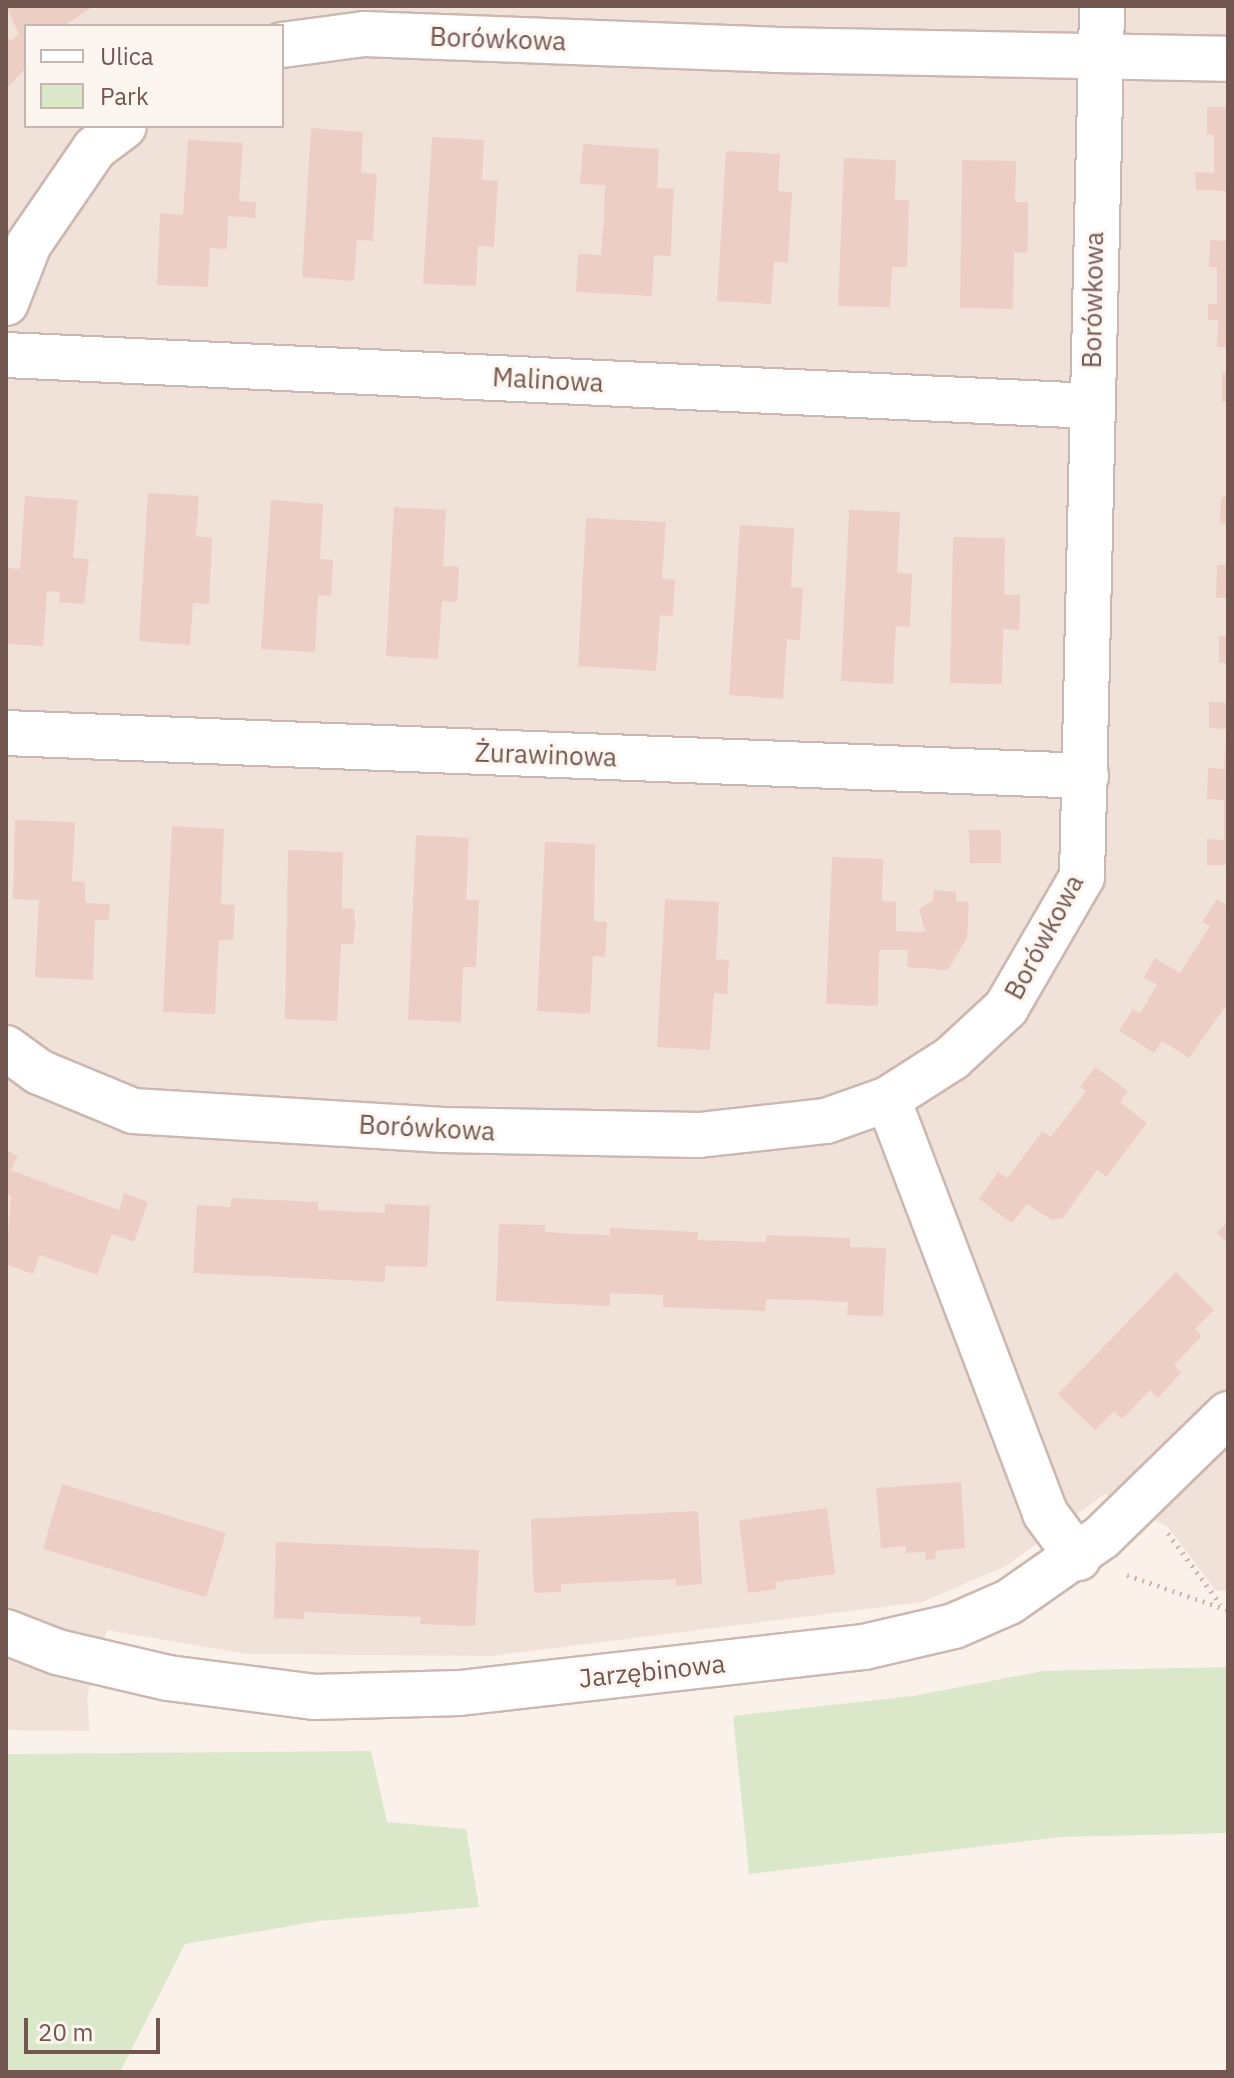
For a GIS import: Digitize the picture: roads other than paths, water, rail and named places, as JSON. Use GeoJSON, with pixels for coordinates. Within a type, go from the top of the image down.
{"type":"FeatureCollection","features":[{"type":"Feature","properties":{"kind":"street","name":"Borówkowa"},"geometry":{"type":"LineString","coordinates":[[6,1048],[39,1072],[133,1111],[443,1130],[699,1135],[826,1121],[888,1099],[952,1058],[1006,1008],[1082,877],[1090,406],[1102,6]]}},
{"type":"Feature","properties":{"kind":"street","name":"Borówkowa"},"geometry":{"type":"LineString","coordinates":[[284,45],[364,34],[759,50],[1099,55]]}},
{"type":"Feature","properties":{"kind":"street"},"geometry":{"type":"LineString","coordinates":[[1099,55],[1228,59]]}},
{"type":"Feature","properties":{"kind":"street"},"geometry":{"type":"LineString","coordinates":[[6,303],[29,244],[95,148],[121,128]]}},
{"type":"Feature","properties":{"kind":"street","name":"Malinowa"},"geometry":{"type":"LineString","coordinates":[[6,355],[1090,406]]}},
{"type":"Feature","properties":{"kind":"street","name":"Żurawinowa"},"geometry":{"type":"LineString","coordinates":[[6,733],[1086,776]]}},
{"type":"Feature","properties":{"kind":"street"},"geometry":{"type":"LineString","coordinates":[[888,1099],[1045,1513],[1078,1558]]}},
{"type":"Feature","properties":{"kind":"street","name":"Jarzębinowa"},"geometry":{"type":"LineString","coordinates":[[6,1632],[57,1652],[168,1678],[314,1697],[460,1693],[864,1647],[954,1626],[1009,1602],[1078,1558],[1228,1414]]}}]}
